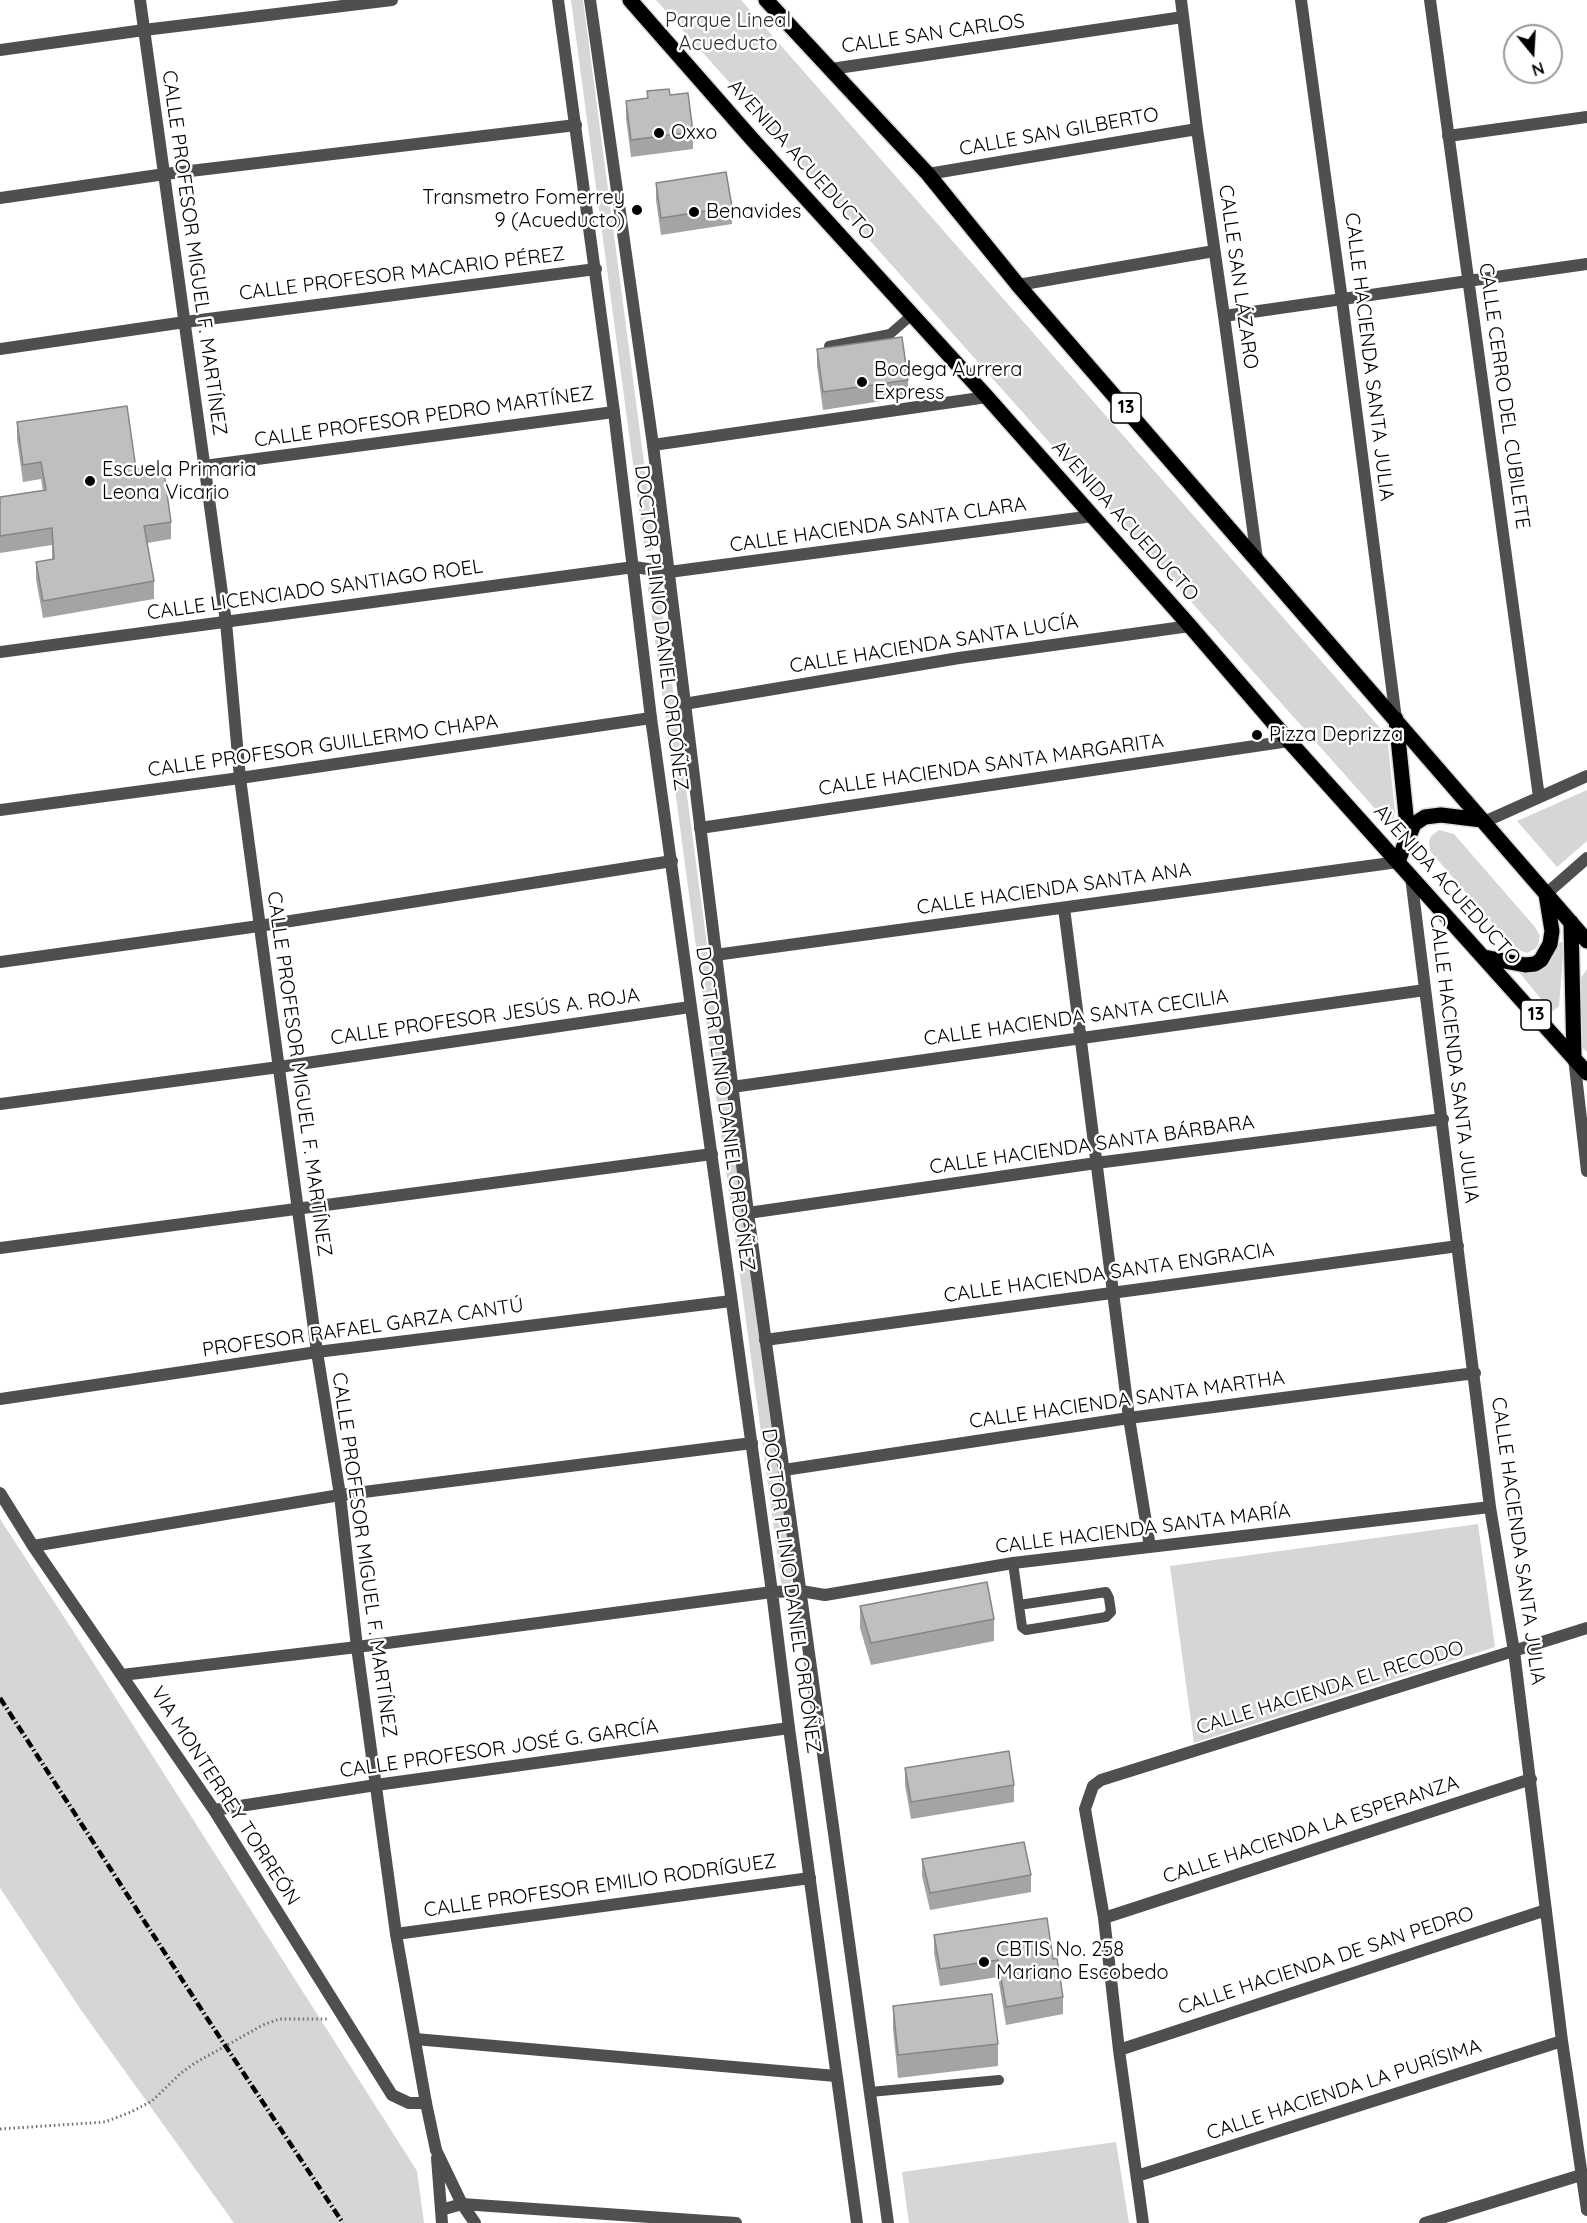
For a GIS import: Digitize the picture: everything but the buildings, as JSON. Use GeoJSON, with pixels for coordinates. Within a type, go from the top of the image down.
{"type":"FeatureCollection","features":[{"type":"Feature","properties":{"kind":"main road","name":"AVENIDA ACUEDUCTO"},"geometry":{"type":"LineString","coordinates":[[630,0],[752,139],[913,314],[1289,741],[1587,1073]]}},
{"type":"Feature","properties":{"kind":"main road","name":"13"},"geometry":{"type":"LineString","coordinates":[[766,0],[928,174],[1018,285],[1587,941]]}},
{"type":"Feature","properties":{"kind":"main road"},"geometry":{"type":"LineString","coordinates":[[1395,719],[1411,877]]}},
{"type":"Feature","properties":{"kind":"main road"},"geometry":{"type":"LineString","coordinates":[[1398,862],[1414,824],[1425,817],[1441,815],[1483,821]]}},
{"type":"Feature","properties":{"kind":"main road"},"geometry":{"type":"LineString","coordinates":[[1484,957],[1525,965],[1535,964],[1540,960],[1550,944],[1552,931],[1546,894]]}},
{"type":"Feature","properties":{"kind":"main road"},"geometry":{"type":"LineString","coordinates":[[1570,922],[1574,1058]]}},
{"type":"Feature","properties":{"kind":"street","name":"CALLE PROFESOR MIGUEL F. MARTÍNEZ"},"geometry":{"type":"LineString","coordinates":[[140,0],[226,622],[240,778],[317,1352],[340,1495],[357,1647],[396,1934],[436,2150]]}},
{"type":"Feature","properties":{"kind":"street"},"geometry":{"type":"LineString","coordinates":[[0,51],[144,30],[392,0]]}},
{"type":"Feature","properties":{"kind":"street","name":"DOCTOR PLINIO DANIEL ORDÓÑEZ"},"geometry":{"type":"LineString","coordinates":[[558,0],[615,412],[651,718],[857,2223]]}},
{"type":"Feature","properties":{"kind":"street","name":"DOCTOR PLINIO DANIEL ORDÓÑEZ"},"geometry":{"type":"LineString","coordinates":[[590,0],[653,445],[748,1214],[888,2223]]}},
{"type":"Feature","properties":{"kind":"street","name":"CALLE SAN LÁZARO"},"geometry":{"type":"LineString","coordinates":[[1181,0],[1257,559]]}},
{"type":"Feature","properties":{"kind":"street","name":"CALLE HACIENDA SANTA JULIA"},"geometry":{"type":"LineString","coordinates":[[1301,0],[1395,719]]}},
{"type":"Feature","properties":{"kind":"street","name":"CALLE CERRO DEL CUBILETE"},"geometry":{"type":"LineString","coordinates":[[1430,0],[1539,797]]}},
{"type":"Feature","properties":{"kind":"street","name":"CALLE SAN CARLOS"},"geometry":{"type":"LineString","coordinates":[[831,69],[1183,17]]}},
{"type":"Feature","properties":{"kind":"street"},"geometry":{"type":"LineString","coordinates":[[1448,136],[1587,117]]}},
{"type":"Feature","properties":{"kind":"street"},"geometry":{"type":"LineString","coordinates":[[0,198],[165,174],[576,125]]}},
{"type":"Feature","properties":{"kind":"street","name":"CALLE SAN GILBERTO"},"geometry":{"type":"LineString","coordinates":[[928,174],[1197,129]]}},
{"type":"Feature","properties":{"kind":"street"},"geometry":{"type":"LineString","coordinates":[[1018,285],[1214,251]]}},
{"type":"Feature","properties":{"kind":"street"},"geometry":{"type":"LineString","coordinates":[[1224,315],[1587,264]]}},
{"type":"Feature","properties":{"kind":"street","name":"CALLE PROFESOR MACARIO PÉREZ"},"geometry":{"type":"LineString","coordinates":[[0,349],[185,322],[596,269]]}},
{"type":"Feature","properties":{"kind":"street"},"geometry":{"type":"LineString","coordinates":[[653,445],[987,397]]}},
{"type":"Feature","properties":{"kind":"street","name":"CALLE PROFESOR PEDRO MARTÍNEZ"},"geometry":{"type":"LineString","coordinates":[[204,466],[615,412]]}},
{"type":"Feature","properties":{"kind":"street","name":"CALLE HACIENDA SANTA CLARA"},"geometry":{"type":"LineString","coordinates":[[634,567],[669,572],[1092,516]]}},
{"type":"Feature","properties":{"kind":"street","name":"CALLE LICENCIADO SANTIAGO ROEL"},"geometry":{"type":"LineString","coordinates":[[0,652],[634,567]]}},
{"type":"Feature","properties":{"kind":"street","name":"CALLE HACIENDA SANTA LUCÍA"},"geometry":{"type":"LineString","coordinates":[[684,704],[959,658],[1190,626]]}},
{"type":"Feature","properties":{"kind":"street","name":"CALLE PROFESOR GUILLERMO CHAPA"},"geometry":{"type":"LineString","coordinates":[[0,810],[240,778],[651,718]]}},
{"type":"Feature","properties":{"kind":"street","name":"CALLE HACIENDA SANTA MARGARITA"},"geometry":{"type":"LineString","coordinates":[[700,828],[1289,741]]}},
{"type":"Feature","properties":{"kind":"street"},"geometry":{"type":"LineString","coordinates":[[1483,821],[1587,776]]}},
{"type":"Feature","properties":{"kind":"street"},"geometry":{"type":"LineString","coordinates":[[1546,894],[1587,858]]}},
{"type":"Feature","properties":{"kind":"street"},"geometry":{"type":"LineString","coordinates":[[0,962],[260,926],[672,861]]}},
{"type":"Feature","properties":{"kind":"street","name":"CALLE HACIENDA SANTA ANA"},"geometry":{"type":"LineString","coordinates":[[716,955],[1398,862]]}},
{"type":"Feature","properties":{"kind":"street","name":"CALLE HACIENDA SANTA JULIA"},"geometry":{"type":"LineString","coordinates":[[1411,877],[1490,1507],[1514,1651],[1562,2041],[1587,2210]]}},
{"type":"Feature","properties":{"kind":"street"},"geometry":{"type":"LineString","coordinates":[[1064,908],[1130,1418],[1150,1547]]}},
{"type":"Feature","properties":{"kind":"street","name":"CALLE HACIENDA SANTA CECILIA"},"geometry":{"type":"LineString","coordinates":[[732,1086],[1425,990]]}},
{"type":"Feature","properties":{"kind":"street","name":"CALLE PROFESOR JESÚS A. ROJA"},"geometry":{"type":"LineString","coordinates":[[0,1104],[279,1067],[690,1007]]}},
{"type":"Feature","properties":{"kind":"street"},"geometry":{"type":"LineString","coordinates":[[1574,1058],[1587,1171]]}},
{"type":"Feature","properties":{"kind":"street","name":"CALLE HACIENDA SANTA BÁRBARA"},"geometry":{"type":"LineString","coordinates":[[748,1214],[1096,1163],[1443,1119]]}},
{"type":"Feature","properties":{"kind":"street"},"geometry":{"type":"LineString","coordinates":[[0,1248],[712,1154]]}},
{"type":"Feature","properties":{"kind":"street","name":"CALLE HACIENDA SANTA ENGRACIA"},"geometry":{"type":"LineString","coordinates":[[765,1340],[1458,1246]]}},
{"type":"Feature","properties":{"kind":"street","name":"PROFESOR RAFAEL GARZA CANTÚ"},"geometry":{"type":"LineString","coordinates":[[0,1399],[317,1352],[731,1301]]}},
{"type":"Feature","properties":{"kind":"street","name":"CALLE HACIENDA SANTA MARTHA"},"geometry":{"type":"LineString","coordinates":[[784,1470],[1130,1418],[1475,1373]]}},
{"type":"Feature","properties":{"kind":"street"},"geometry":{"type":"LineString","coordinates":[[33,1546],[340,1495],[752,1443]]}},
{"type":"Feature","properties":{"kind":"street","name":"VIA MONTERREY TORREÓN"},"geometry":{"type":"LineString","coordinates":[[0,1493],[33,1546],[214,1810],[392,2095],[409,2103],[426,2103]]}},
{"type":"Feature","properties":{"kind":"street","name":"CALLE HACIENDA SANTA MARÍA"},"geometry":{"type":"LineString","coordinates":[[122,1675],[357,1647],[772,1592],[801,1590],[825,1595],[1013,1563],[1490,1507]]}},
{"type":"Feature","properties":{"kind":"street","name":"CALLE HACIENDA EL RECODO"},"geometry":{"type":"LineString","coordinates":[[1104,1918],[1085,1809],[1090,1792],[1101,1780],[1587,1628]]}},
{"type":"Feature","properties":{"kind":"street","name":"CALLE PROFESOR JOSÉ G. GARCÍA"},"geometry":{"type":"LineString","coordinates":[[214,1810],[376,1785],[789,1728]]}},
{"type":"Feature","properties":{"kind":"street","name":"CALLE HACIENDA LA ESPERANZA"},"geometry":{"type":"LineString","coordinates":[[1104,1918],[1531,1779]]}},
{"type":"Feature","properties":{"kind":"street","name":"CALLE PROFESOR EMILIO RODRÍGUEZ"},"geometry":{"type":"LineString","coordinates":[[396,1934],[810,1878]]}},
{"type":"Feature","properties":{"kind":"street","name":"CALLE HACIENDA DE SAN PEDRO"},"geometry":{"type":"LineString","coordinates":[[1119,2050],[1546,1910]]}},
{"type":"Feature","properties":{"kind":"street"},"geometry":{"type":"LineString","coordinates":[[1104,1918],[1119,2050],[1143,2223]]}},
{"type":"Feature","properties":{"kind":"street"},"geometry":{"type":"LineString","coordinates":[[415,2039],[836,2076]]}},
{"type":"Feature","properties":{"kind":"street","name":"CALLE HACIENDA LA PURÍSIMA"},"geometry":{"type":"LineString","coordinates":[[1137,2176],[1562,2041]]}},
{"type":"Feature","properties":{"kind":"street"},"geometry":{"type":"LineString","coordinates":[[436,2150],[462,2204],[476,2223]]}},
{"type":"Feature","properties":{"kind":"street"},"geometry":{"type":"LineString","coordinates":[[436,2150],[442,2217],[462,2204],[736,2223]]}},
{"type":"Feature","properties":{"kind":"street"},"geometry":{"type":"LineString","coordinates":[[1425,2223],[1581,2175]]}},
{"type":"Feature","properties":{"kind":"lane"},"geometry":{"type":"LineString","coordinates":[[829,346],[890,334],[913,314]]}},
{"type":"Feature","properties":{"kind":"lane"},"geometry":{"type":"LineString","coordinates":[[1013,1563],[1022,1628],[1026,1630],[1106,1617],[1111,1612],[1106,1592],[1019,1605]]}},
{"type":"Feature","properties":{"kind":"lane"},"geometry":{"type":"LineString","coordinates":[[870,2092],[999,2080]]}},
{"type":"Feature","properties":{"kind":"path"},"geometry":{"type":"LineString","coordinates":[[0,2129],[105,2122],[152,2101],[195,2063],[262,2025],[279,2019],[344,2019]]}},
{"type":"Feature","properties":{"kind":"green space"},"geometry":{"type":"Polygon","coordinates":[[[571,0],[583,0],[655,546],[651,551],[647,551],[644,546],[571,0]]]}},
{"type":"Feature","properties":{"kind":"green space","name":"Parque Lineal Acueducto"},"geometry":{"type":"Polygon","coordinates":[[[656,0],[741,0],[1387,736],[1395,811],[1393,820],[1386,821],[656,0]]]}},
{"type":"Feature","properties":{"kind":"green space"},"geometry":{"type":"Polygon","coordinates":[[[654,582],[659,586],[792,1580],[788,1586],[784,1586],[781,1582],[648,588],[650,583],[654,582]]]}},
{"type":"Feature","properties":{"kind":"green space"},"geometry":{"type":"Polygon","coordinates":[[[1587,790],[1587,841],[1557,867],[1517,821],[1587,790]]]}},
{"type":"Feature","properties":{"kind":"green space"},"geometry":{"type":"Polygon","coordinates":[[[1439,830],[1454,834],[1535,927],[1540,936],[1535,949],[1527,953],[1514,948],[1430,851],[1431,836],[1439,830]]]}},
{"type":"Feature","properties":{"kind":"green space"},"geometry":{"type":"Polygon","coordinates":[[[1557,942],[1562,942],[1564,945],[1559,1006],[1553,1011],[1519,972],[1545,968],[1556,951],[1557,942]]]}},
{"type":"Feature","properties":{"kind":"green space"},"geometry":{"type":"Polygon","coordinates":[[[1587,969],[1587,1052],[1581,1046],[1581,978],[1587,969]]]}},
{"type":"Feature","properties":{"kind":"green space"},"geometry":{"type":"Polygon","coordinates":[[[0,1519],[417,2171],[424,2223],[234,2223],[81,2010],[0,1888],[0,1519]]]}},
{"type":"Feature","properties":{"kind":"green space"},"geometry":{"type":"Polygon","coordinates":[[[1478,1524],[1495,1647],[1194,1743],[1170,1566],[1478,1524]]]}},
{"type":"Feature","properties":{"kind":"green space"},"geometry":{"type":"Polygon","coordinates":[[[1116,2142],[1129,2223],[909,2223],[902,2172],[1116,2142]]]}},
{"type":"Feature","properties":{"kind":"railway"},"geometry":{"type":"LineString","coordinates":[[0,1698],[343,2223]]}},
{"type":"Feature","properties":{"kind":"place","name":"Oxxo"},"geometry":{"type":"Point","coordinates":[659,133]}},
{"type":"Feature","properties":{"kind":"place","name":"Transmetro Fomerrey 9 (Acueducto)"},"geometry":{"type":"Point","coordinates":[637,210]}},
{"type":"Feature","properties":{"kind":"place","name":"Benavides"},"geometry":{"type":"Point","coordinates":[694,212]}},
{"type":"Feature","properties":{"kind":"place","name":"Bodega Aurrera Express"},"geometry":{"type":"Point","coordinates":[862,382]}},
{"type":"Feature","properties":{"kind":"place","name":"Escuela Primaria Leona Vicario"},"geometry":{"type":"Point","coordinates":[90,481]}},
{"type":"Feature","properties":{"kind":"place","name":"Pizza Deprizza"},"geometry":{"type":"Point","coordinates":[1257,735]}},
{"type":"Feature","properties":{"kind":"place","name":"CBTIS No. 258 Mariano Escobedo"},"geometry":{"type":"Point","coordinates":[984,1962]}}]}
